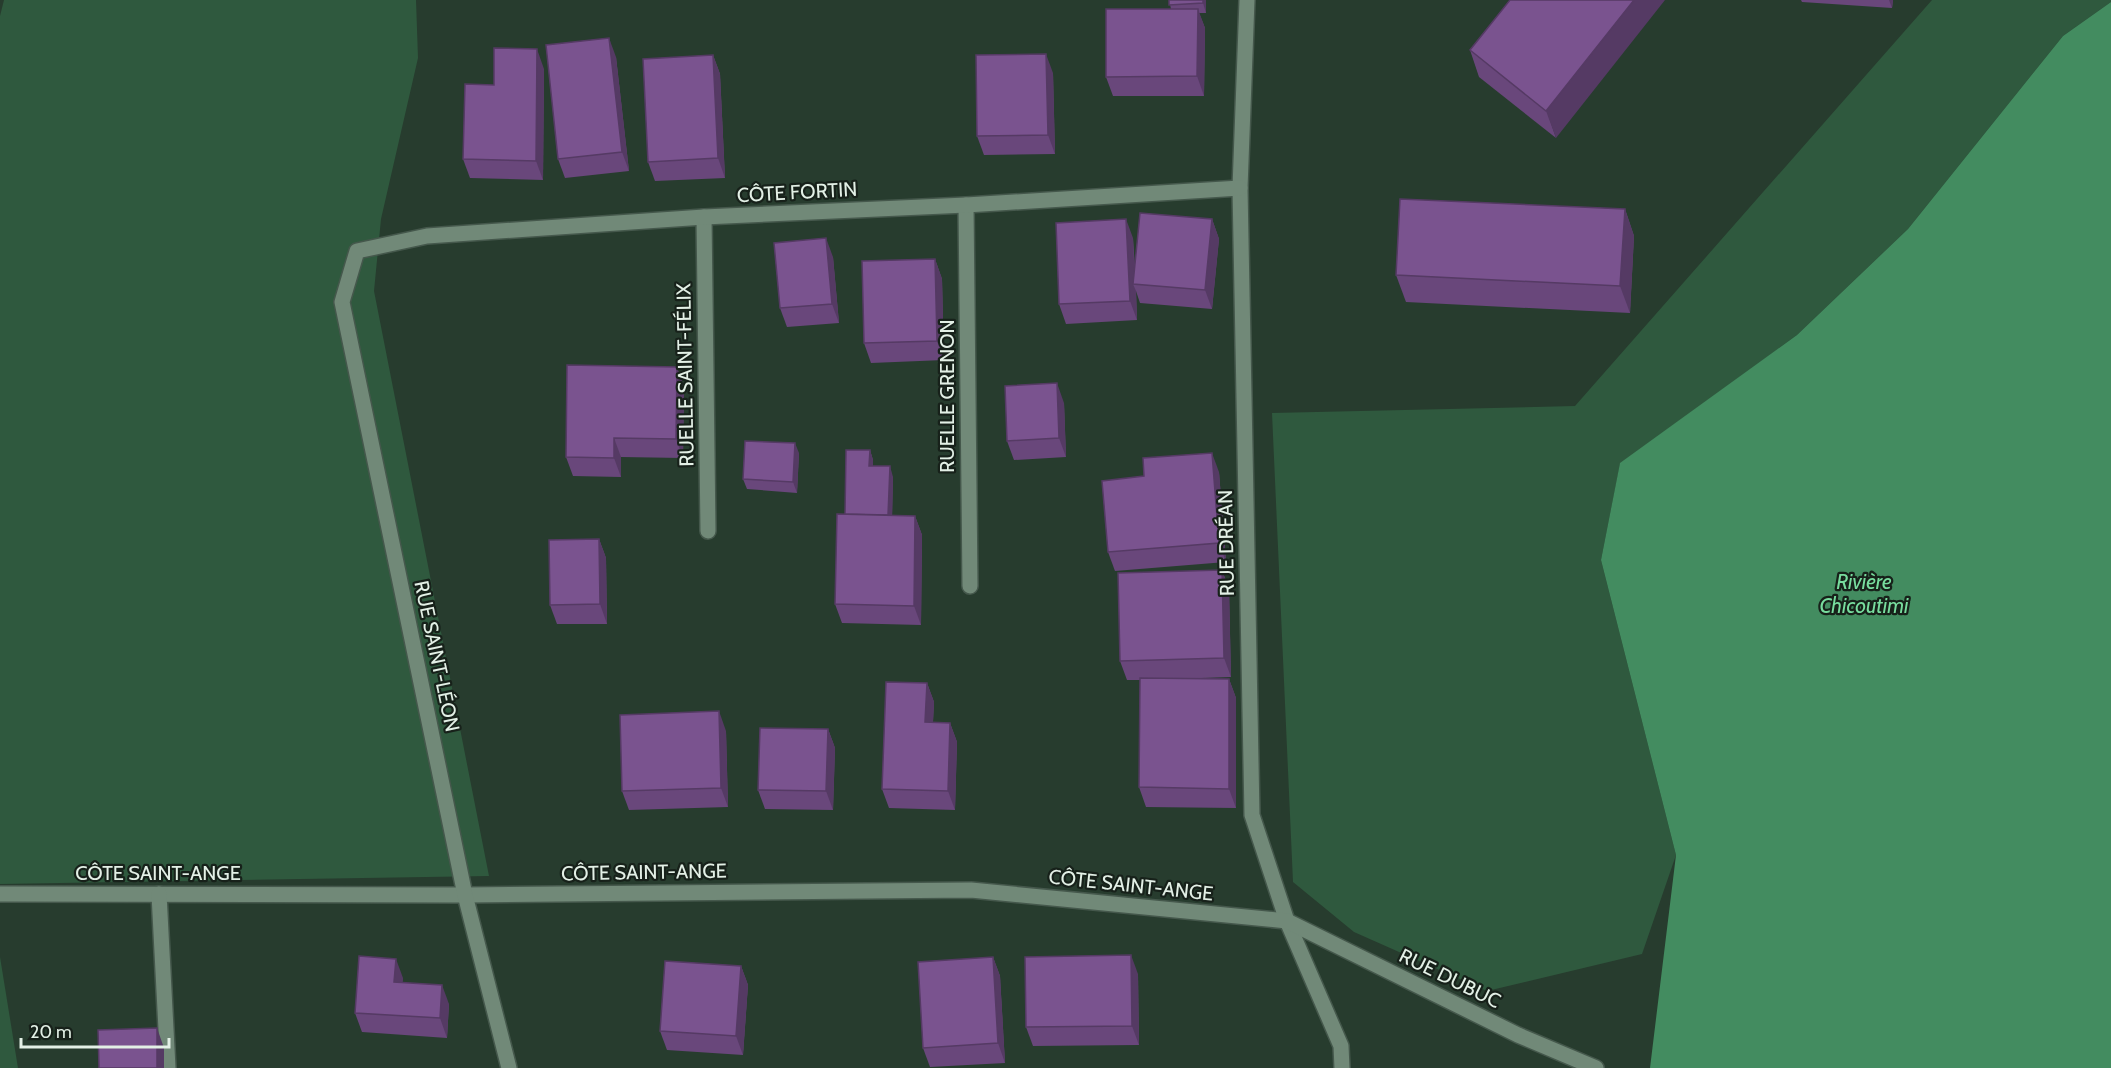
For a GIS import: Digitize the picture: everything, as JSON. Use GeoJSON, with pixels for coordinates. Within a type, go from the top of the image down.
{"type":"FeatureCollection","features":[{"type":"Feature","properties":{"kind":"street","name":"RUE DRÉAN"},"geometry":{"type":"LineString","coordinates":[[1247,0],[1240,188],[1252,815],[1287,921],[1341,1046],[1342,1068]]}},
{"type":"Feature","properties":{"kind":"street","name":"CÔTE FORTIN"},"geometry":{"type":"LineString","coordinates":[[357,251],[427,236],[704,217],[966,205],[1240,188]]}},
{"type":"Feature","properties":{"kind":"street","name":"RUELLE GRENON"},"geometry":{"type":"LineString","coordinates":[[966,205],[970,586]]}},
{"type":"Feature","properties":{"kind":"street","name":"RUELLE SAINT-FÉLIX"},"geometry":{"type":"LineString","coordinates":[[704,217],[708,531]]}},
{"type":"Feature","properties":{"kind":"street","name":"RUE SAINT-LÉON"},"geometry":{"type":"LineString","coordinates":[[357,251],[342,302],[465,895],[509,1068]]}},
{"type":"Feature","properties":{"kind":"street","name":"CÔTE SAINT-ANGE"},"geometry":{"type":"LineString","coordinates":[[0,894],[465,895],[971,890],[1287,921]]}},
{"type":"Feature","properties":{"kind":"street"},"geometry":{"type":"LineString","coordinates":[[159,894],[168,1068]]}},
{"type":"Feature","properties":{"kind":"street","name":"RUE DUBUC"},"geometry":{"type":"LineString","coordinates":[[1287,921],[1518,1035],[1596,1068]]}},
{"type":"Feature","properties":{"kind":"shaded area"},"geometry":{"type":"Polygon","coordinates":[[[4,0],[416,0],[418,58],[381,219],[374,291],[489,876],[0,884],[0,16],[4,0]]]}},
{"type":"Feature","properties":{"kind":"shaded area"},"geometry":{"type":"Polygon","coordinates":[[[1932,0],[2111,0],[2111,2],[2063,36],[1908,229],[1797,335],[1620,464],[1601,560],[1676,855],[1642,954],[1487,991],[1354,932],[1293,882],[1272,413],[1575,406],[1932,0]]]}},
{"type":"Feature","properties":{"kind":"shaded area"},"geometry":{"type":"Polygon","coordinates":[[[0,957],[18,1068],[0,1068],[0,957]]]}},
{"type":"Feature","properties":{"kind":"water","name":"Rivière Chicoutimi"},"geometry":{"type":"Polygon","coordinates":[[[2111,2],[2111,1068],[1650,1068],[1676,855],[1601,560],[1620,463],[1797,335],[1908,229],[2063,36],[2111,2]]]}},
{"type":"Feature","properties":{"kind":"building"},"geometry":{"type":"Polygon","coordinates":[[[1169,0],[1203,0],[1203,3],[1169,5],[1169,0]]]}},
{"type":"Feature","properties":{"kind":"building"},"geometry":{"type":"Polygon","coordinates":[[[1510,0],[1634,0],[1546,111],[1470,50],[1510,0]]]}},
{"type":"Feature","properties":{"kind":"building"},"geometry":{"type":"Polygon","coordinates":[[[1106,9],[1198,9],[1197,76],[1106,77],[1106,9]]]}},
{"type":"Feature","properties":{"kind":"building"},"geometry":{"type":"Polygon","coordinates":[[[609,38],[622,152],[558,159],[546,45],[609,38]]]}},
{"type":"Feature","properties":{"kind":"building"},"geometry":{"type":"Polygon","coordinates":[[[494,48],[537,49],[536,161],[463,159],[465,84],[494,85],[494,48]]]}},
{"type":"Feature","properties":{"kind":"building"},"geometry":{"type":"Polygon","coordinates":[[[1046,54],[1048,135],[977,136],[976,55],[1046,54]]]}},
{"type":"Feature","properties":{"kind":"building"},"geometry":{"type":"Polygon","coordinates":[[[713,55],[718,158],[648,162],[643,59],[713,55]]]}},
{"type":"Feature","properties":{"kind":"building"},"geometry":{"type":"Polygon","coordinates":[[[1400,199],[1625,209],[1620,286],[1396,275],[1400,199]]]}},
{"type":"Feature","properties":{"kind":"building"},"geometry":{"type":"Polygon","coordinates":[[[1140,213],[1212,219],[1205,290],[1133,284],[1140,213]]]}},
{"type":"Feature","properties":{"kind":"building"},"geometry":{"type":"Polygon","coordinates":[[[1126,219],[1130,301],[1059,304],[1056,223],[1126,219]]]}},
{"type":"Feature","properties":{"kind":"building"},"geometry":{"type":"Polygon","coordinates":[[[826,238],[832,304],[780,308],[774,243],[826,238]]]}},
{"type":"Feature","properties":{"kind":"building"},"geometry":{"type":"Polygon","coordinates":[[[935,259],[937,341],[864,343],[862,261],[935,259]]]}},
{"type":"Feature","properties":{"kind":"building"},"geometry":{"type":"Polygon","coordinates":[[[567,365],[677,367],[676,439],[614,438],[614,458],[566,457],[567,365]]]}},
{"type":"Feature","properties":{"kind":"building"},"geometry":{"type":"Polygon","coordinates":[[[1057,383],[1059,438],[1007,441],[1005,386],[1057,383]]]}},
{"type":"Feature","properties":{"kind":"building"},"geometry":{"type":"Polygon","coordinates":[[[745,441],[795,443],[793,482],[743,479],[745,441]]]}},
{"type":"Feature","properties":{"kind":"building"},"geometry":{"type":"Polygon","coordinates":[[[846,450],[870,450],[869,466],[890,466],[888,515],[845,514],[846,450]]]}},
{"type":"Feature","properties":{"kind":"building"},"geometry":{"type":"Polygon","coordinates":[[[1212,453],[1219,543],[1108,552],[1102,481],[1144,476],[1143,458],[1212,453]]]}},
{"type":"Feature","properties":{"kind":"building"},"geometry":{"type":"Polygon","coordinates":[[[837,514],[915,516],[914,606],[835,604],[837,514]]]}},
{"type":"Feature","properties":{"kind":"building"},"geometry":{"type":"Polygon","coordinates":[[[599,539],[600,604],[550,605],[549,540],[599,539]]]}},
{"type":"Feature","properties":{"kind":"building"},"geometry":{"type":"Polygon","coordinates":[[[1222,570],[1224,658],[1120,661],[1118,573],[1222,570]]]}},
{"type":"Feature","properties":{"kind":"building"},"geometry":{"type":"Polygon","coordinates":[[[1140,678],[1229,679],[1229,789],[1139,787],[1140,678]]]}},
{"type":"Feature","properties":{"kind":"building"},"geometry":{"type":"Polygon","coordinates":[[[886,682],[927,683],[925,722],[950,723],[948,791],[882,789],[886,682]]]}},
{"type":"Feature","properties":{"kind":"building"},"geometry":{"type":"Polygon","coordinates":[[[719,711],[721,788],[622,791],[620,715],[719,711]]]}},
{"type":"Feature","properties":{"kind":"building"},"geometry":{"type":"Polygon","coordinates":[[[760,728],[828,729],[826,791],[758,790],[760,728]]]}},
{"type":"Feature","properties":{"kind":"building"},"geometry":{"type":"Polygon","coordinates":[[[1131,955],[1132,1026],[1026,1027],[1025,957],[1131,955]]]}},
{"type":"Feature","properties":{"kind":"building"},"geometry":{"type":"Polygon","coordinates":[[[359,956],[396,959],[394,982],[442,985],[440,1018],[355,1013],[359,956]]]}},
{"type":"Feature","properties":{"kind":"building"},"geometry":{"type":"Polygon","coordinates":[[[993,957],[998,1043],[923,1048],[918,962],[993,957]]]}},
{"type":"Feature","properties":{"kind":"building"},"geometry":{"type":"Polygon","coordinates":[[[665,961],[741,966],[736,1036],[660,1031],[665,961]]]}},
{"type":"Feature","properties":{"kind":"building"},"geometry":{"type":"Polygon","coordinates":[[[157,1028],[157,1068],[99,1068],[98,1030],[157,1028]]]}}]}
